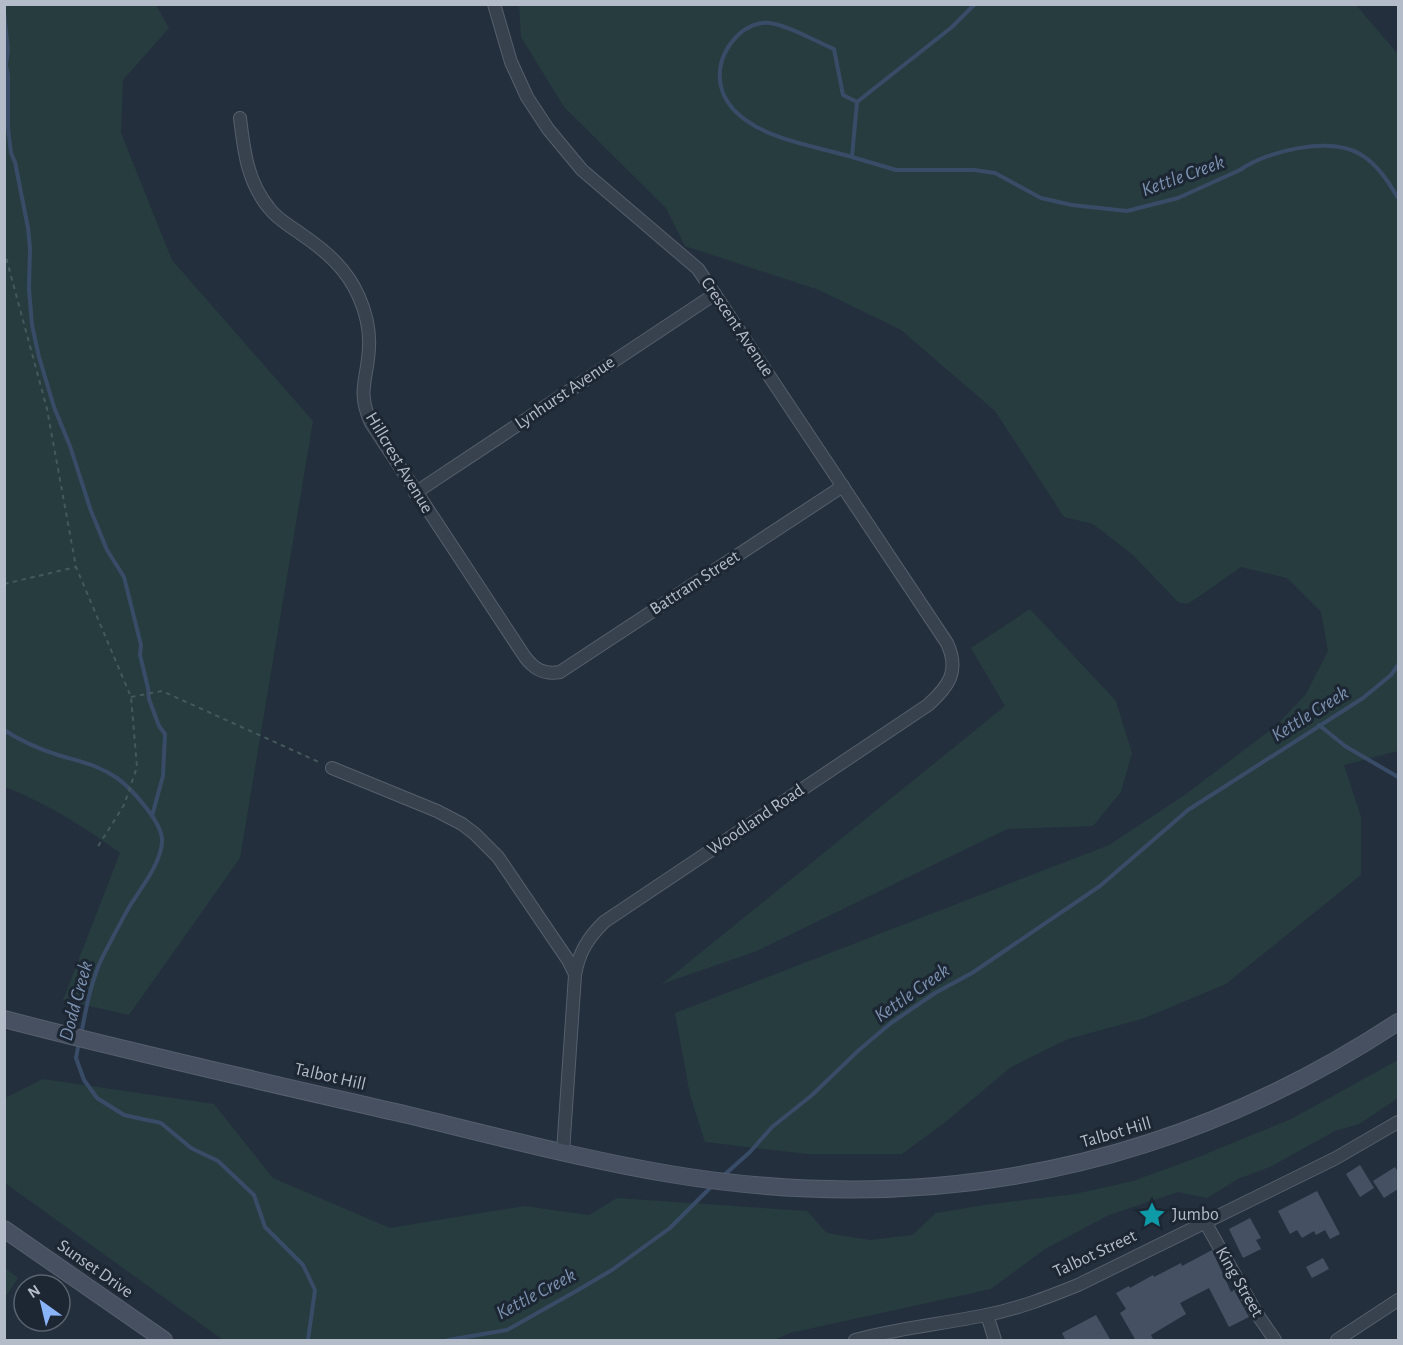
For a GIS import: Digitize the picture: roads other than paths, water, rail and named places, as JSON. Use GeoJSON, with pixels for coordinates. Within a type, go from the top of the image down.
{"type":"FeatureCollection","features":[{"type":"Feature","properties":{"kind":"main road","name":"Talbot Hill"},"geometry":{"type":"LineString","coordinates":[[4,1019],[563,1152],[648,1170],[752,1185],[917,1189],[1044,1172],[1122,1153],[1194,1129],[1265,1099],[1342,1058],[1398,1022]]}},
{"type":"Feature","properties":{"kind":"main road","name":"Sunset Drive"},"geometry":{"type":"LineString","coordinates":[[4,1229],[164,1341]]}},
{"type":"Feature","properties":{"kind":"street","name":"Crescent Avenue"},"geometry":{"type":"LineString","coordinates":[[494,4],[511,62],[537,113],[582,170],[691,262],[715,294],[947,643],[953,660],[951,675]]}},
{"type":"Feature","properties":{"kind":"street","name":"Hillcrest Avenue"},"geometry":{"type":"LineString","coordinates":[[240,118],[247,167],[260,196],[281,220],[327,252],[340,267],[359,297],[367,322],[369,339],[362,387],[364,405],[371,423],[525,657],[534,667],[546,673]]}},
{"type":"Feature","properties":{"kind":"street","name":"Lynhurst Avenue"},"geometry":{"type":"LineString","coordinates":[[415,493],[715,294]]}},
{"type":"Feature","properties":{"kind":"street","name":"Battram Street"},"geometry":{"type":"LineString","coordinates":[[546,673],[560,672],[843,486]]}},
{"type":"Feature","properties":{"kind":"street","name":"Woodland Road"},"geometry":{"type":"LineString","coordinates":[[563,1152],[575,975],[585,942],[604,922],[928,705],[942,692],[951,675]]}},
{"type":"Feature","properties":{"kind":"street"},"geometry":{"type":"LineString","coordinates":[[332,768],[436,811],[462,824],[483,841],[505,867],[568,960],[575,975]]}},
{"type":"Feature","properties":{"kind":"street","name":"Talbot Street"},"geometry":{"type":"LineString","coordinates":[[855,1341],[873,1335],[949,1320],[987,1315],[1042,1300],[1078,1285],[1336,1158],[1398,1122]]}},
{"type":"Feature","properties":{"kind":"street","name":"King Street"},"geometry":{"type":"LineString","coordinates":[[1204,1222],[1275,1341]]}},
{"type":"Feature","properties":{"kind":"street"},"geometry":{"type":"LineString","coordinates":[[1337,1341],[1398,1300]]}},
{"type":"Feature","properties":{"kind":"street"},"geometry":{"type":"LineString","coordinates":[[987,1315],[995,1341]]}},
{"type":"Feature","properties":{"kind":"waterway","name":"Kettle Creek"},"geometry":{"type":"LineString","coordinates":[[975,4],[952,27],[857,102],[852,157],[896,170],[974,170],[995,173],[1041,198],[1072,205],[1127,211],[1178,198],[1266,157],[1298,148],[1332,146],[1347,149],[1366,158],[1382,173],[1398,198]]}},
{"type":"Feature","properties":{"kind":"waterway"},"geometry":{"type":"LineString","coordinates":[[4,13],[8,50],[6,65],[8,128],[11,153],[15,162],[28,228],[32,325],[54,407],[70,446],[91,511],[107,550],[124,577],[141,645],[140,655],[149,699],[159,726],[165,734],[163,776],[152,816]]}},
{"type":"Feature","properties":{"kind":"waterway","name":"Kettle Creek"},"geometry":{"type":"LineString","coordinates":[[852,157],[776,136],[762,130],[737,113],[729,104],[721,85],[720,74],[724,54],[737,36],[752,26],[770,23],[794,30],[834,49],[843,95],[857,102]]}},
{"type":"Feature","properties":{"kind":"waterway","name":"Kettle Creek"},"geometry":{"type":"LineString","coordinates":[[723,1176],[750,1152],[772,1127],[811,1096],[891,1023],[935,993],[972,973],[1100,886],[1188,810],[1363,698],[1391,675],[1398,665]]}},
{"type":"Feature","properties":{"kind":"waterway"},"geometry":{"type":"LineString","coordinates":[[1319,725],[1345,746],[1398,777]]}},
{"type":"Feature","properties":{"kind":"waterway","name":"Dodd Creek"},"geometry":{"type":"LineString","coordinates":[[4,730],[37,747],[95,766],[117,778],[130,789],[157,823],[162,839],[156,864],[127,910],[99,965],[89,995],[81,1035]]}},
{"type":"Feature","properties":{"kind":"waterway","name":"Dodd Creek"},"geometry":{"type":"LineString","coordinates":[[79,1042],[76,1058],[84,1080],[97,1098],[124,1115],[161,1123],[191,1148],[218,1161],[254,1195],[265,1227],[303,1265],[315,1290],[308,1340]]}},
{"type":"Feature","properties":{"kind":"waterway","name":"Kettle Creek"},"geometry":{"type":"LineString","coordinates":[[448,1340],[507,1330],[578,1290],[612,1270],[670,1228],[713,1185]]}},
{"type":"Feature","properties":{"kind":"place","name":"Jumbo"},"geometry":{"type":"Point","coordinates":[1152,1215]}}]}
